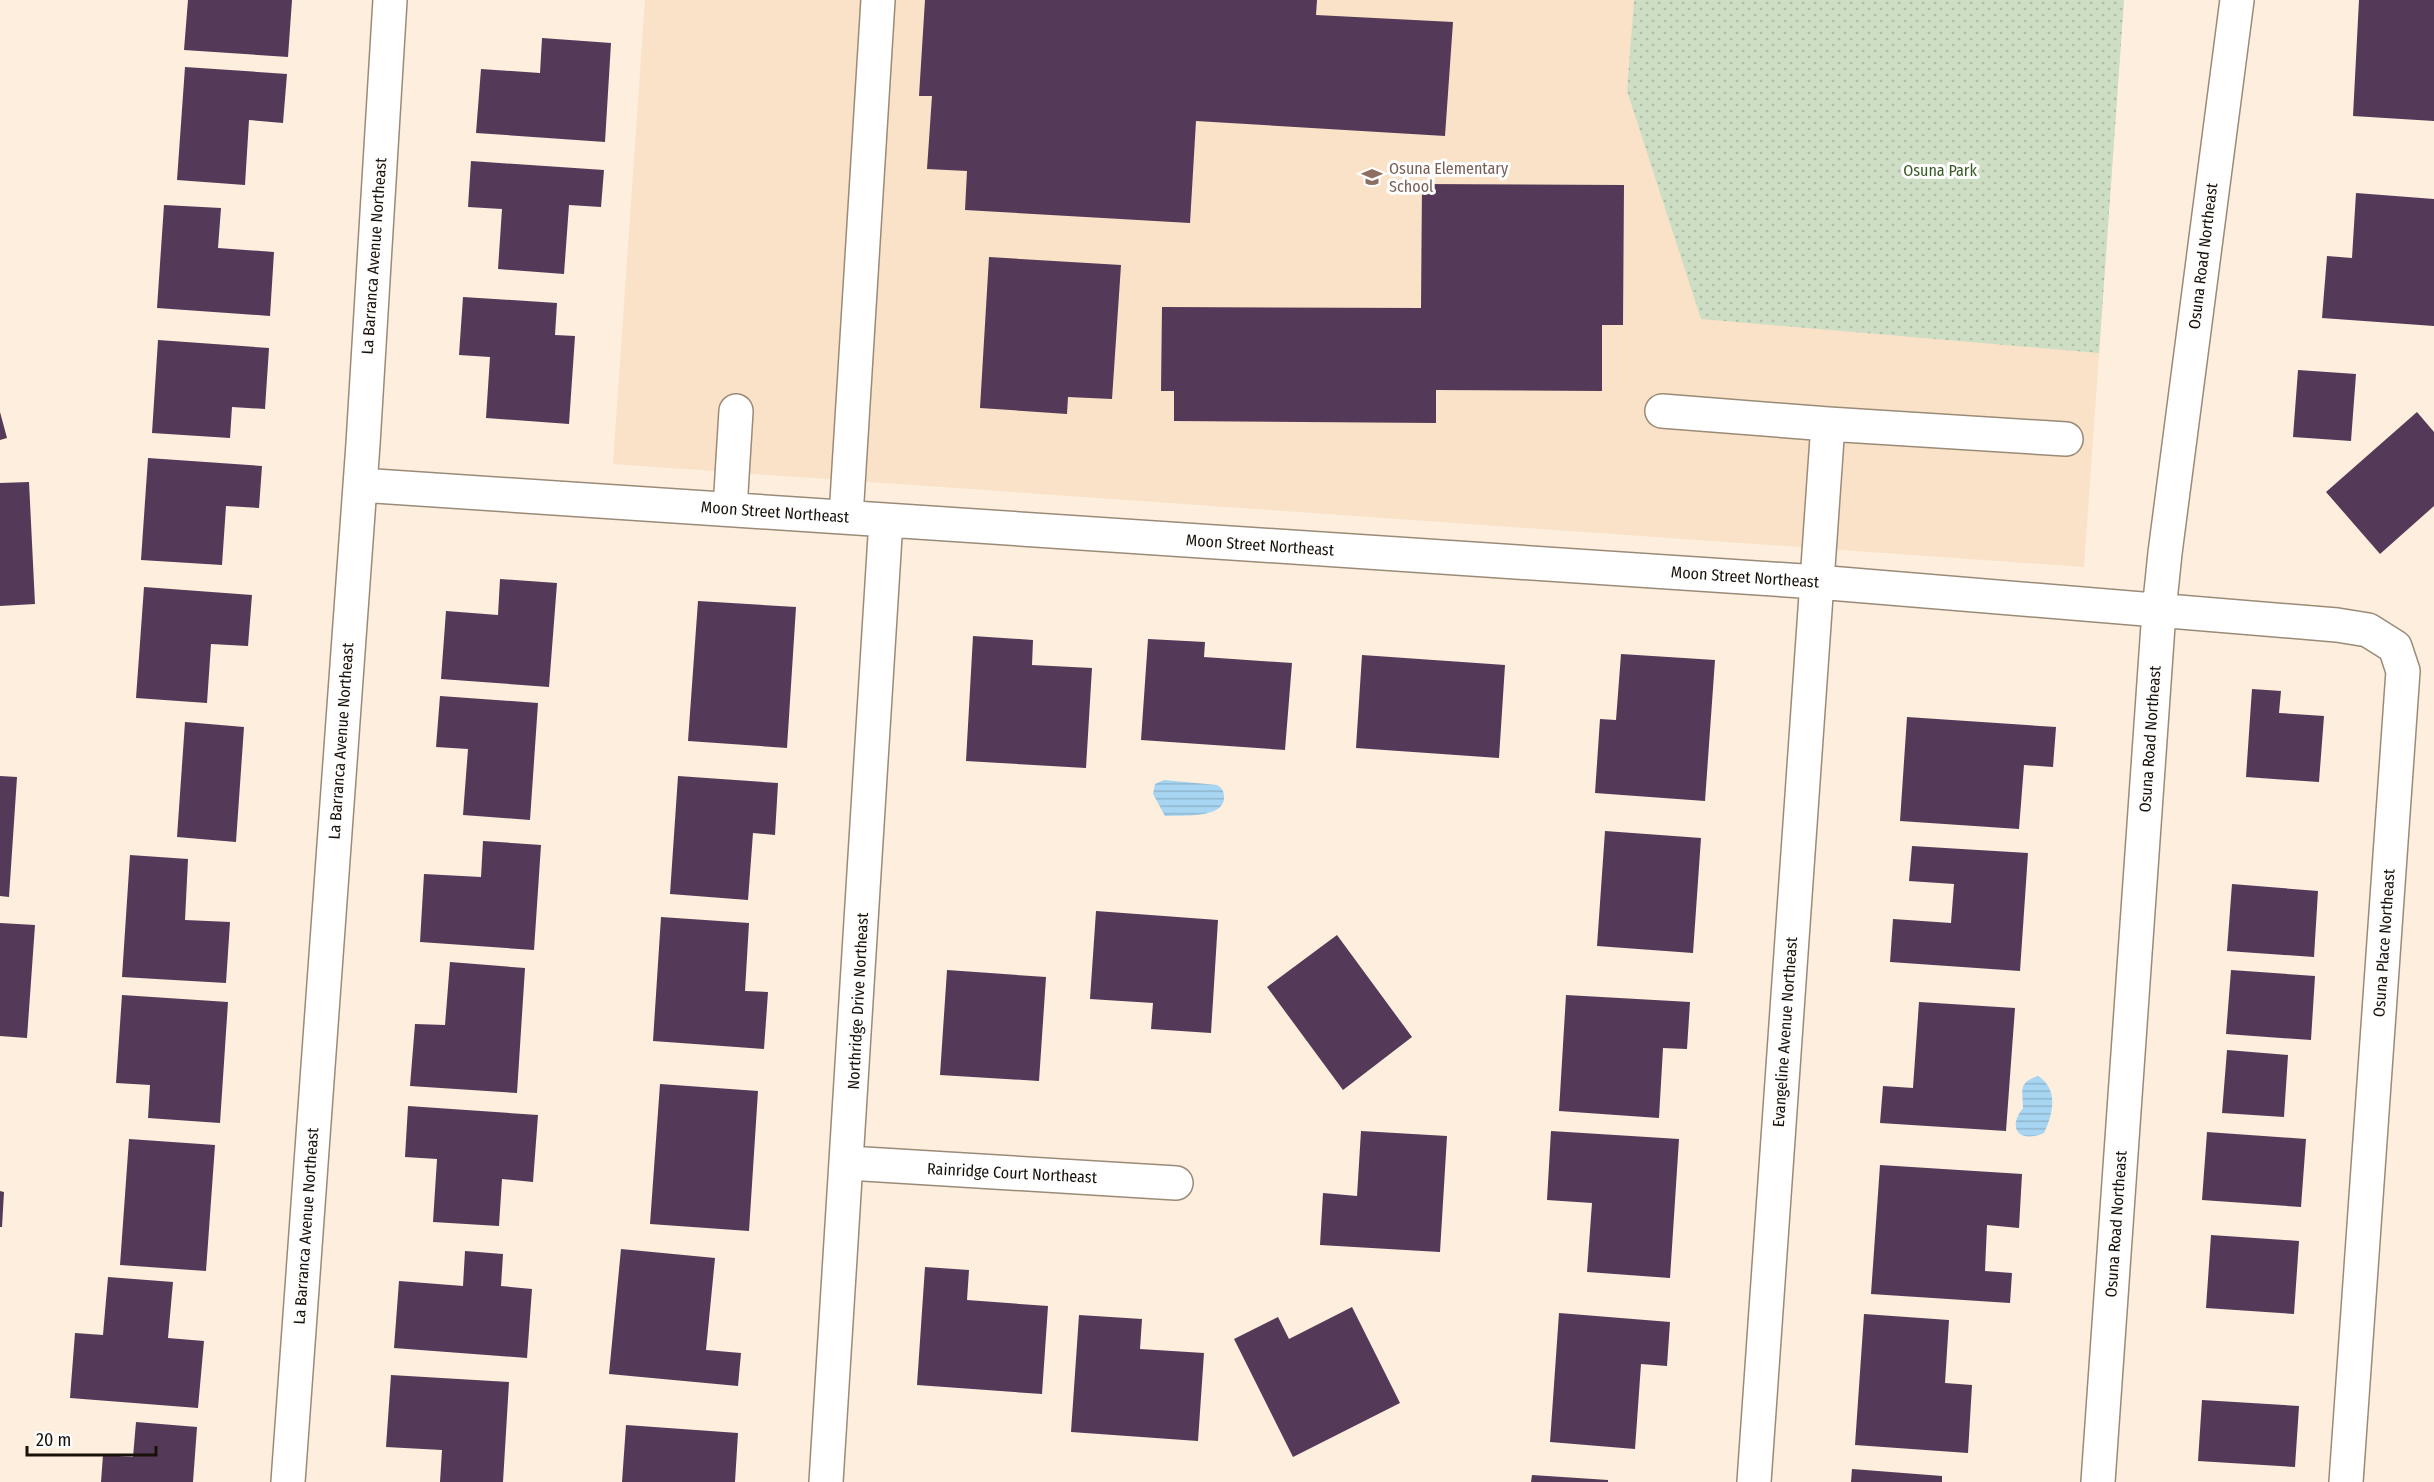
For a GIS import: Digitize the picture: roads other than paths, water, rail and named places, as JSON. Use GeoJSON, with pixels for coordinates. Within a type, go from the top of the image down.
{"type":"FeatureCollection","features":[{"type":"Feature","properties":{"kind":"street","name":"La Barranca Avenue Northeast"},"geometry":{"type":"LineString","coordinates":[[288,1482],[360,485],[390,0]]}},
{"type":"Feature","properties":{"kind":"street"},"geometry":{"type":"LineString","coordinates":[[846,517],[878,0]]}},
{"type":"Feature","properties":{"kind":"street","name":"Osuna Road Northeast"},"geometry":{"type":"LineString","coordinates":[[2098,1482],[2159,611],[2237,0]]}},
{"type":"Feature","properties":{"kind":"street"},"geometry":{"type":"LineString","coordinates":[[730,509],[736,411]]}},
{"type":"Feature","properties":{"kind":"street"},"geometry":{"type":"LineString","coordinates":[[1662,411],[2066,439]]}},
{"type":"Feature","properties":{"kind":"street","name":"Evangeline Avenue Northeast"},"geometry":{"type":"LineString","coordinates":[[1754,1482],[1828,424]]}},
{"type":"Feature","properties":{"kind":"street","name":"Moon Street Northeast"},"geometry":{"type":"LineString","coordinates":[[360,485],[1817,582],[2159,611]]}},
{"type":"Feature","properties":{"kind":"street","name":"Northridge Drive Northeast"},"geometry":{"type":"LineString","coordinates":[[826,1482],[848,1164],[886,520]]}},
{"type":"Feature","properties":{"kind":"street","name":"Osuna Place Northeast"},"geometry":{"type":"LineString","coordinates":[[2159,611],[2337,625],[2368,630],[2395,647],[2403,671],[2346,1482]]}},
{"type":"Feature","properties":{"kind":"street","name":"Rainridge Court Northeast"},"geometry":{"type":"LineString","coordinates":[[848,1164],[1176,1183]]}},
{"type":"Feature","properties":{"kind":"water"},"geometry":{"type":"Polygon","coordinates":[[[1164,780],[1217,785],[1224,793],[1222,804],[1217,809],[1201,814],[1165,816],[1153,794],[1155,784],[1164,780]]]}},
{"type":"Feature","properties":{"kind":"water"},"geometry":{"type":"Polygon","coordinates":[[[2038,1076],[2045,1081],[2052,1095],[2050,1118],[2044,1133],[2036,1136],[2023,1135],[2018,1133],[2016,1123],[2023,1108],[2023,1088],[2027,1082],[2038,1076]]]}},
{"type":"Feature","properties":{"kind":"place","name":"Osuna Elementary School"},"geometry":{"type":"Point","coordinates":[1372,177]}},
{"type":"Feature","properties":{"kind":"park label","name":"Osuna Park"},"geometry":{"type":"Point","coordinates":[1940,170]}}]}
